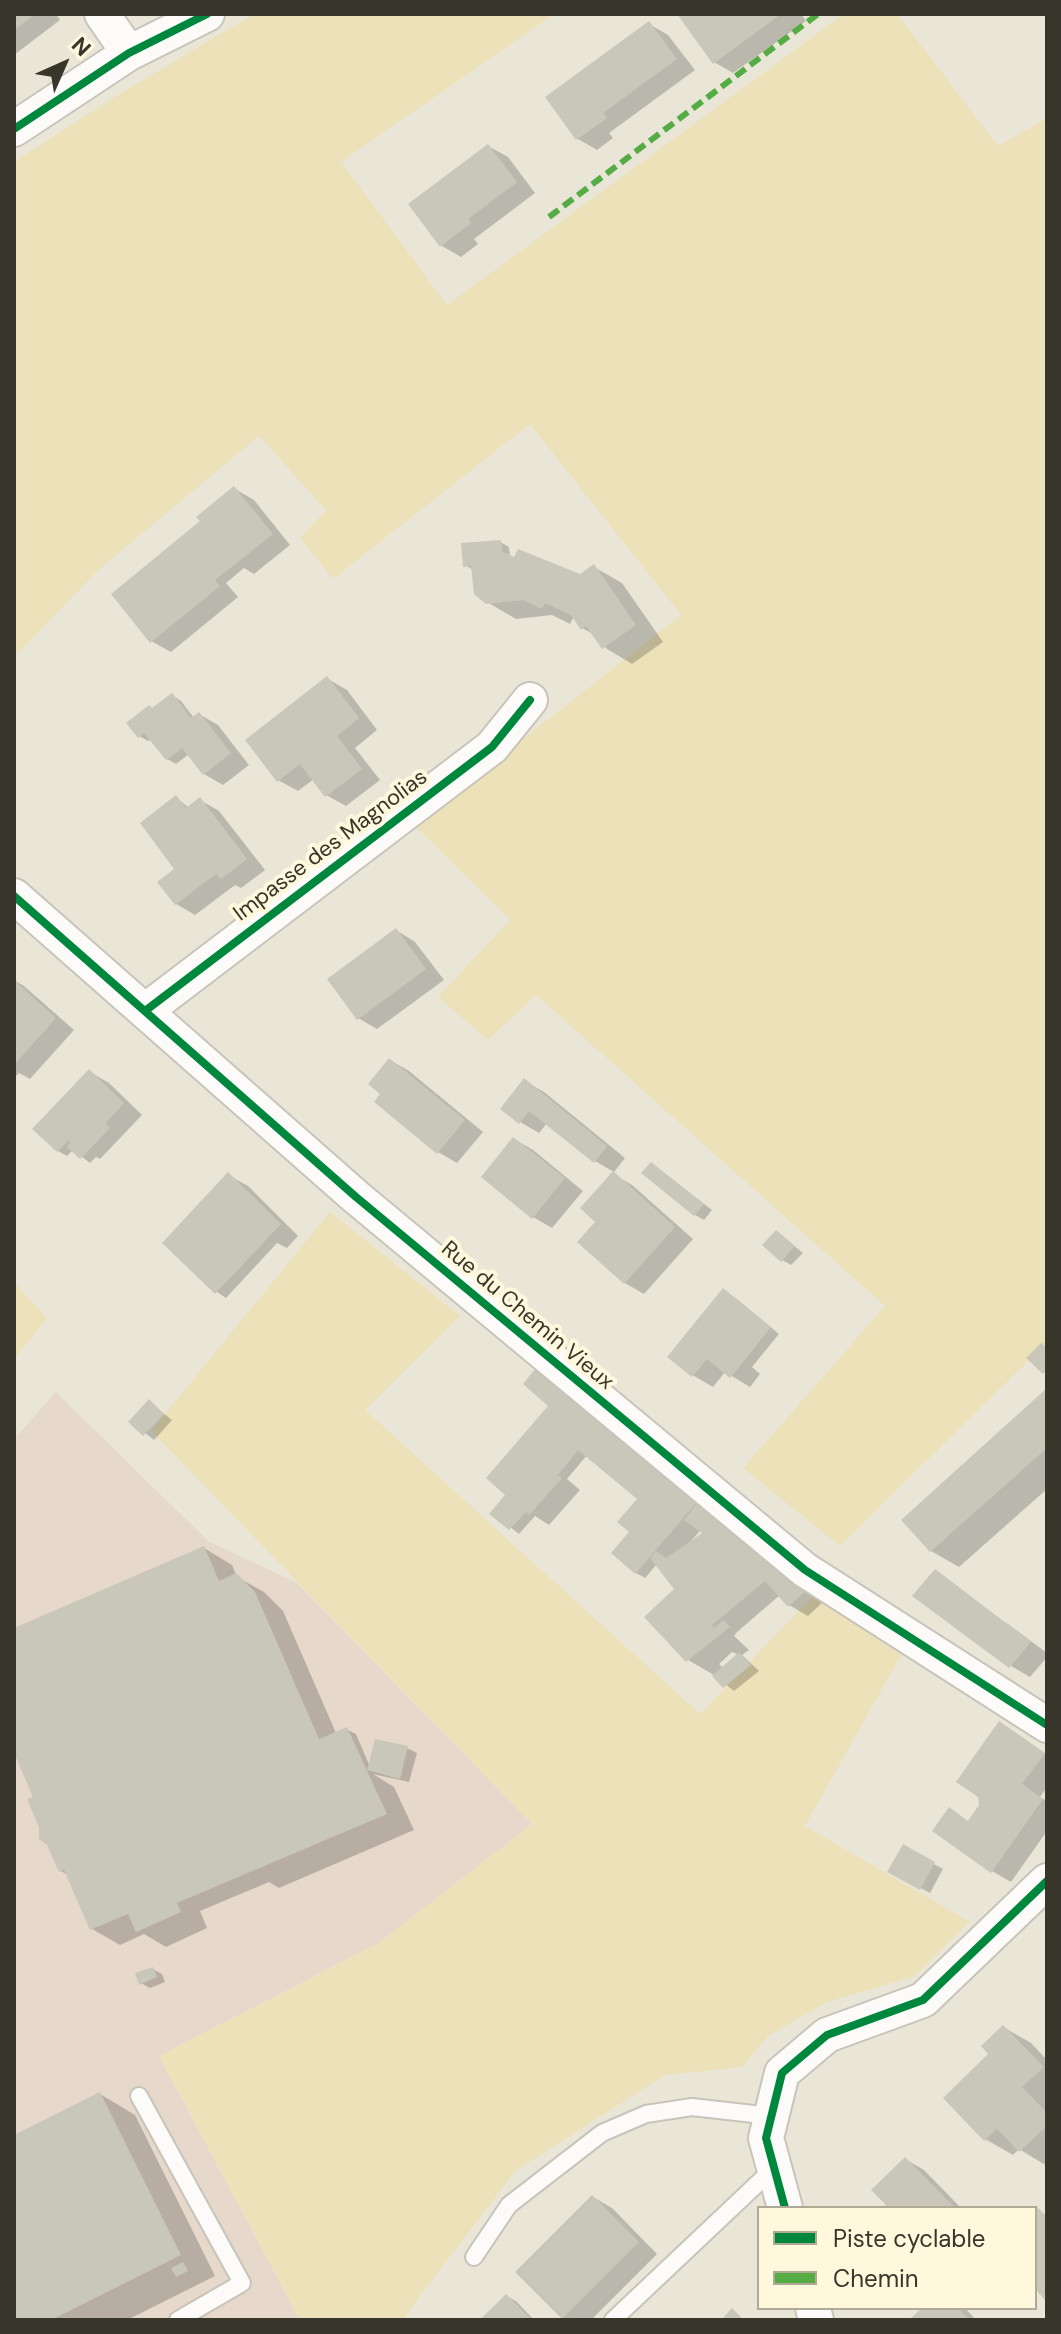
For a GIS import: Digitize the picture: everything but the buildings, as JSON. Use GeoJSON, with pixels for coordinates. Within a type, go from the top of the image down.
{"type":"FeatureCollection","features":[{"type":"Feature","properties":{"kind":"street"},"geometry":{"type":"LineString","coordinates":[[102,14],[129,53]]}},
{"type":"Feature","properties":{"kind":"street"},"geometry":{"type":"LineString","coordinates":[[14,129],[129,53],[207,14]]}},
{"type":"Feature","properties":{"kind":"street","name":"Impasse des Magnolias"},"geometry":{"type":"LineString","coordinates":[[145,1011],[492,747],[530,700]]}},
{"type":"Feature","properties":{"kind":"street","name":"Rue du Chemin Vieux"},"geometry":{"type":"LineString","coordinates":[[14,896],[356,1197],[805,1570],[1047,1725]]}},
{"type":"Feature","properties":{"kind":"street"},"geometry":{"type":"LineString","coordinates":[[784,2206],[766,2138],[782,2073],[827,2035],[923,2000],[1047,1881]]}},
{"type":"Feature","properties":{"kind":"lane"},"geometry":{"type":"LineString","coordinates":[[139,2096],[242,2283],[178,2320]]}},
{"type":"Feature","properties":{"kind":"lane"},"geometry":{"type":"LineString","coordinates":[[474,2257],[509,2205],[602,2133],[646,2114],[692,2107],[771,2116]]}},
{"type":"Feature","properties":{"kind":"lane"},"geometry":{"type":"LineString","coordinates":[[613,2320],[774,2168]]}},
{"type":"Feature","properties":{"kind":"shaded area"},"geometry":{"type":"Polygon","coordinates":[[[254,14],[554,14],[341,162],[447,305],[844,14],[897,14],[998,146],[1047,118],[1047,1346],[1044,1345],[840,1546],[743,1468],[885,1306],[536,995],[488,1040],[438,997],[510,920],[414,825],[681,615],[530,424],[333,579],[300,538],[326,510],[259,436],[97,571],[14,657],[14,162],[118,95],[254,14]]]}},
{"type":"Feature","properties":{"kind":"shaded area"},"geometry":{"type":"Polygon","coordinates":[[[330,1212],[460,1316],[365,1410],[700,1714],[814,1595],[901,1655],[805,1826],[970,1922],[913,1977],[827,2002],[768,2036],[742,2067],[665,2075],[515,2171],[402,2320],[300,2320],[159,2056],[379,1943],[532,1824],[151,1431],[330,1212]]]}},
{"type":"Feature","properties":{"kind":"shaded area"},"geometry":{"type":"Polygon","coordinates":[[[14,1282],[47,1318],[14,1360],[14,1282]]]}},
{"type":"Feature","properties":{"kind":"shaded area"},"geometry":{"type":"Polygon","coordinates":[[[56,1392],[208,1541],[297,1583],[532,1824],[379,1943],[159,2056],[300,2320],[14,2320],[14,1439],[56,1392]]]}},
{"type":"Feature","properties":{"kind":"marked path"},"geometry":{"type":"LineString","coordinates":[[549,217],[818,14]]}},
{"type":"Feature","properties":{"kind":"cycle path"},"geometry":{"type":"LineString","coordinates":[[14,129],[129,53],[207,14]]}},
{"type":"Feature","properties":{"kind":"cycle path"},"geometry":{"type":"LineString","coordinates":[[145,1011],[492,747],[530,700]]}},
{"type":"Feature","properties":{"kind":"cycle path"},"geometry":{"type":"LineString","coordinates":[[14,896],[356,1197],[805,1570],[1047,1725]]}},
{"type":"Feature","properties":{"kind":"cycle path"},"geometry":{"type":"LineString","coordinates":[[784,2206],[766,2138],[782,2073],[827,2035],[923,2000],[1047,1881]]}}]}
